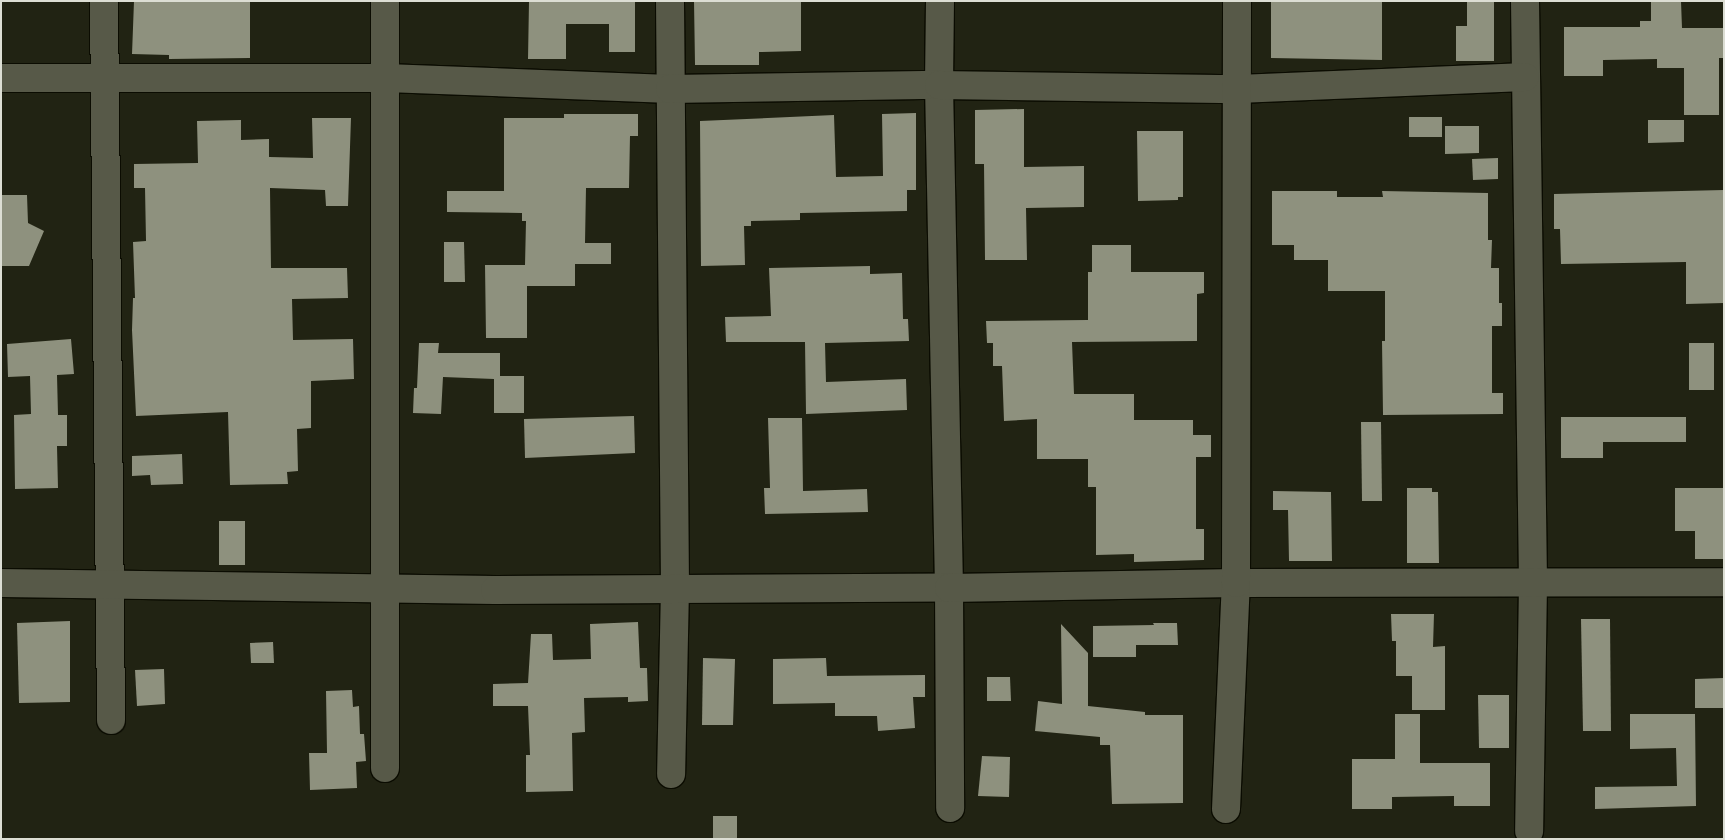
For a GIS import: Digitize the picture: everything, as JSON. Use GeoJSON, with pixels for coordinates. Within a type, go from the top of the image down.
{"type":"FeatureCollection","features":[{"type":"Feature","properties":{"kind":"street"},"geometry":{"type":"LineString","coordinates":[[104,1],[111,720]]}},
{"type":"Feature","properties":{"kind":"street"},"geometry":{"type":"LineString","coordinates":[[385,1],[385,768]]}},
{"type":"Feature","properties":{"kind":"street"},"geometry":{"type":"LineString","coordinates":[[670,1],[675,588],[671,774]]}},
{"type":"Feature","properties":{"kind":"street"},"geometry":{"type":"LineString","coordinates":[[940,1],[939,85],[949,588],[950,808]]}},
{"type":"Feature","properties":{"kind":"street"},"geometry":{"type":"LineString","coordinates":[[1226,809],[1236,583],[1237,1]]}},
{"type":"Feature","properties":{"kind":"street"},"geometry":{"type":"LineString","coordinates":[[1525,1],[1533,584],[1529,831]]}},
{"type":"Feature","properties":{"kind":"street"},"geometry":{"type":"LineString","coordinates":[[1,78],[386,78],[670,89],[939,85],[1238,89],[1525,77]]}},
{"type":"Feature","properties":{"kind":"street"},"geometry":{"type":"LineString","coordinates":[[1,583],[495,590],[949,588],[1236,583],[1533,584],[1724,582]]}},
{"type":"Feature","properties":{"kind":"building"},"geometry":{"type":"Polygon","coordinates":[[[134,1],[250,1],[250,58],[169,59],[169,55],[132,54],[134,1]]]}},
{"type":"Feature","properties":{"kind":"building"},"geometry":{"type":"Polygon","coordinates":[[[529,1],[635,1],[635,52],[609,52],[609,24],[566,24],[566,59],[528,59],[529,1]]]}},
{"type":"Feature","properties":{"kind":"building"},"geometry":{"type":"Polygon","coordinates":[[[694,1],[801,1],[801,51],[759,52],[759,65],[695,65],[694,1]]]}},
{"type":"Feature","properties":{"kind":"building"},"geometry":{"type":"Polygon","coordinates":[[[1271,1],[1382,1],[1382,60],[1271,58],[1271,1]]]}},
{"type":"Feature","properties":{"kind":"building"},"geometry":{"type":"Polygon","coordinates":[[[1467,1],[1494,1],[1494,61],[1456,61],[1456,26],[1467,26],[1467,1]]]}},
{"type":"Feature","properties":{"kind":"building"},"geometry":{"type":"Polygon","coordinates":[[[1651,1],[1681,1],[1682,28],[1724,28],[1724,58],[1719,58],[1719,115],[1684,115],[1684,68],[1657,68],[1657,59],[1603,60],[1603,76],[1564,76],[1564,27],[1640,27],[1640,21],[1651,21],[1651,1]]]}},
{"type":"Feature","properties":{"kind":"building"},"geometry":{"type":"Polygon","coordinates":[[[1024,109],[1024,167],[1084,166],[1084,207],[1026,208],[1027,260],[985,260],[984,164],[975,164],[975,110],[1024,109]]]}},
{"type":"Feature","properties":{"kind":"building"},"geometry":{"type":"Polygon","coordinates":[[[916,113],[916,190],[907,190],[907,211],[800,213],[800,220],[751,221],[751,226],[744,226],[745,265],[701,266],[700,121],[834,115],[836,177],[883,176],[882,114],[916,113]]]}},
{"type":"Feature","properties":{"kind":"building"},"geometry":{"type":"Polygon","coordinates":[[[564,114],[638,114],[638,136],[630,136],[629,188],[586,188],[585,243],[611,243],[611,264],[575,264],[575,286],[527,286],[527,338],[486,338],[485,265],[525,265],[526,221],[522,221],[522,213],[447,212],[447,191],[504,191],[504,118],[564,118],[564,114]]]}},
{"type":"Feature","properties":{"kind":"building"},"geometry":{"type":"Polygon","coordinates":[[[1409,117],[1442,117],[1442,137],[1409,137],[1409,117]]]}},
{"type":"Feature","properties":{"kind":"building"},"geometry":{"type":"Polygon","coordinates":[[[312,118],[351,118],[348,206],[326,206],[325,190],[270,188],[271,268],[347,268],[348,298],[292,299],[293,340],[353,339],[354,379],[311,381],[311,428],[297,429],[298,471],[287,472],[288,484],[230,485],[228,412],[136,416],[132,330],[133,298],[135,298],[133,242],[146,241],[145,188],[134,188],[134,164],[198,163],[197,121],[241,120],[241,140],[269,139],[269,157],[313,158],[312,118]]]}},
{"type":"Feature","properties":{"kind":"building"},"geometry":{"type":"Polygon","coordinates":[[[1648,120],[1684,120],[1684,142],[1648,143],[1648,120]]]}},
{"type":"Feature","properties":{"kind":"building"},"geometry":{"type":"Polygon","coordinates":[[[1445,126],[1479,126],[1479,153],[1445,154],[1445,126]]]}},
{"type":"Feature","properties":{"kind":"building"},"geometry":{"type":"Polygon","coordinates":[[[1137,131],[1183,131],[1183,197],[1178,197],[1178,200],[1138,201],[1137,131]]]}},
{"type":"Feature","properties":{"kind":"building"},"geometry":{"type":"Polygon","coordinates":[[[1498,158],[1498,179],[1473,180],[1472,159],[1498,158]]]}},
{"type":"Feature","properties":{"kind":"building"},"geometry":{"type":"Polygon","coordinates":[[[1724,190],[1724,303],[1686,304],[1686,262],[1561,264],[1560,229],[1554,229],[1554,194],[1724,190]]]}},
{"type":"Feature","properties":{"kind":"building"},"geometry":{"type":"Polygon","coordinates":[[[1272,191],[1337,191],[1337,197],[1383,197],[1382,191],[1488,193],[1488,240],[1492,240],[1491,268],[1499,268],[1499,303],[1502,303],[1502,326],[1492,326],[1492,393],[1503,393],[1503,414],[1383,415],[1382,341],[1385,341],[1385,291],[1328,291],[1328,260],[1294,260],[1294,245],[1272,245],[1272,191]]]}},
{"type":"Feature","properties":{"kind":"building"},"geometry":{"type":"Polygon","coordinates":[[[1,195],[27,195],[28,223],[44,231],[29,266],[1,266],[1,195]]]}},
{"type":"Feature","properties":{"kind":"building"},"geometry":{"type":"Polygon","coordinates":[[[444,242],[464,242],[465,282],[444,282],[444,242]]]}},
{"type":"Feature","properties":{"kind":"building"},"geometry":{"type":"Polygon","coordinates":[[[1092,245],[1131,245],[1131,272],[1204,272],[1204,293],[1197,294],[1197,341],[1072,342],[1074,394],[1134,394],[1134,420],[1193,420],[1193,435],[1211,435],[1211,457],[1196,457],[1196,529],[1204,529],[1204,560],[1134,562],[1134,554],[1096,555],[1096,487],[1088,487],[1088,459],[1037,459],[1037,419],[1004,421],[1002,366],[993,366],[993,343],[987,343],[986,321],[1088,320],[1088,272],[1092,272],[1092,245]]]}},
{"type":"Feature","properties":{"kind":"building"},"geometry":{"type":"Polygon","coordinates":[[[870,266],[870,274],[902,273],[903,319],[908,319],[909,341],[825,343],[826,382],[906,379],[907,410],[806,414],[805,342],[726,342],[725,317],[771,316],[769,268],[870,266]]]}},
{"type":"Feature","properties":{"kind":"building"},"geometry":{"type":"Polygon","coordinates":[[[71,339],[74,374],[57,375],[58,415],[67,415],[67,446],[57,446],[58,488],[15,489],[14,415],[31,414],[30,376],[8,377],[7,344],[71,339]]]}},
{"type":"Feature","properties":{"kind":"building"},"geometry":{"type":"Polygon","coordinates":[[[419,343],[439,343],[438,353],[500,353],[500,376],[524,376],[524,413],[494,413],[494,379],[443,377],[441,414],[413,413],[414,388],[417,388],[419,343]]]}},
{"type":"Feature","properties":{"kind":"building"},"geometry":{"type":"Polygon","coordinates":[[[1689,343],[1714,343],[1714,390],[1689,390],[1689,343]]]}},
{"type":"Feature","properties":{"kind":"building"},"geometry":{"type":"Polygon","coordinates":[[[634,416],[635,453],[525,458],[524,419],[634,416]]]}},
{"type":"Feature","properties":{"kind":"building"},"geometry":{"type":"Polygon","coordinates":[[[1561,417],[1686,417],[1686,442],[1603,442],[1603,458],[1561,458],[1561,417]]]}},
{"type":"Feature","properties":{"kind":"building"},"geometry":{"type":"Polygon","coordinates":[[[768,418],[802,418],[803,491],[867,489],[868,512],[765,514],[764,488],[770,488],[768,418]]]}},
{"type":"Feature","properties":{"kind":"building"},"geometry":{"type":"Polygon","coordinates":[[[1361,422],[1381,422],[1382,501],[1362,501],[1361,422]]]}},
{"type":"Feature","properties":{"kind":"building"},"geometry":{"type":"Polygon","coordinates":[[[182,454],[183,484],[151,485],[150,475],[132,476],[132,456],[182,454]]]}},
{"type":"Feature","properties":{"kind":"building"},"geometry":{"type":"Polygon","coordinates":[[[1407,488],[1432,488],[1432,492],[1438,492],[1439,563],[1407,563],[1407,488]]]}},
{"type":"Feature","properties":{"kind":"building"},"geometry":{"type":"Polygon","coordinates":[[[1675,488],[1724,488],[1724,559],[1695,559],[1695,531],[1675,531],[1675,488]]]}},
{"type":"Feature","properties":{"kind":"building"},"geometry":{"type":"Polygon","coordinates":[[[1273,491],[1331,492],[1332,561],[1289,561],[1288,510],[1273,510],[1273,491]]]}},
{"type":"Feature","properties":{"kind":"building"},"geometry":{"type":"Polygon","coordinates":[[[219,521],[245,521],[245,565],[219,565],[219,521]]]}},
{"type":"Feature","properties":{"kind":"building"},"geometry":{"type":"Polygon","coordinates":[[[1391,614],[1434,614],[1433,647],[1445,646],[1445,710],[1412,710],[1412,676],[1396,676],[1396,641],[1392,641],[1391,614]]]}},
{"type":"Feature","properties":{"kind":"building"},"geometry":{"type":"Polygon","coordinates":[[[1581,619],[1610,619],[1611,731],[1583,731],[1581,619]]]}},
{"type":"Feature","properties":{"kind":"building"},"geometry":{"type":"Polygon","coordinates":[[[70,621],[70,702],[19,703],[17,623],[70,621]]]}},
{"type":"Feature","properties":{"kind":"building"},"geometry":{"type":"Polygon","coordinates":[[[638,622],[640,668],[647,668],[648,701],[628,702],[628,697],[584,698],[585,732],[572,733],[573,791],[526,792],[526,755],[530,755],[528,706],[493,706],[493,684],[528,683],[531,634],[552,634],[553,660],[591,659],[590,624],[638,622]]]}},
{"type":"Feature","properties":{"kind":"building"},"geometry":{"type":"Polygon","coordinates":[[[1153,623],[1177,623],[1178,645],[1136,645],[1136,657],[1093,657],[1093,626],[1154,625],[1153,623]]]}},
{"type":"Feature","properties":{"kind":"building"},"geometry":{"type":"Polygon","coordinates":[[[1061,624],[1088,653],[1088,706],[1145,712],[1145,715],[1183,715],[1183,803],[1112,804],[1110,745],[1100,745],[1100,737],[1035,731],[1038,701],[1062,704],[1061,624]]]}},
{"type":"Feature","properties":{"kind":"building"},"geometry":{"type":"Polygon","coordinates":[[[273,642],[274,663],[251,663],[250,643],[273,642]]]}},
{"type":"Feature","properties":{"kind":"building"},"geometry":{"type":"Polygon","coordinates":[[[703,658],[735,659],[733,725],[702,725],[703,658]]]}},
{"type":"Feature","properties":{"kind":"building"},"geometry":{"type":"Polygon","coordinates":[[[826,658],[827,676],[925,675],[925,697],[913,697],[915,728],[878,731],[877,716],[835,716],[835,703],[773,704],[773,659],[826,658]]]}},
{"type":"Feature","properties":{"kind":"building"},"geometry":{"type":"Polygon","coordinates":[[[164,669],[165,704],[137,706],[135,670],[164,669]]]}},
{"type":"Feature","properties":{"kind":"building"},"geometry":{"type":"Polygon","coordinates":[[[987,677],[1010,677],[1011,701],[987,701],[987,677]]]}},
{"type":"Feature","properties":{"kind":"building"},"geometry":{"type":"Polygon","coordinates":[[[1724,678],[1724,708],[1695,708],[1695,679],[1724,678]]]}},
{"type":"Feature","properties":{"kind":"building"},"geometry":{"type":"Polygon","coordinates":[[[352,690],[353,707],[359,706],[360,734],[364,734],[366,761],[356,762],[357,788],[310,790],[309,753],[327,753],[326,691],[352,690]]]}},
{"type":"Feature","properties":{"kind":"building"},"geometry":{"type":"Polygon","coordinates":[[[1478,695],[1509,695],[1509,748],[1479,748],[1478,695]]]}},
{"type":"Feature","properties":{"kind":"building"},"geometry":{"type":"Polygon","coordinates":[[[1395,714],[1420,714],[1420,763],[1490,763],[1490,806],[1454,806],[1454,796],[1392,797],[1392,809],[1352,809],[1352,759],[1395,759],[1395,714]]]}},
{"type":"Feature","properties":{"kind":"building"},"geometry":{"type":"Polygon","coordinates":[[[1630,714],[1695,714],[1696,806],[1595,809],[1595,787],[1677,786],[1676,748],[1630,749],[1630,714]]]}},
{"type":"Feature","properties":{"kind":"building"},"geometry":{"type":"Polygon","coordinates":[[[982,756],[1010,757],[1009,797],[978,796],[982,756]]]}},
{"type":"Feature","properties":{"kind":"building"},"geometry":{"type":"Polygon","coordinates":[[[713,816],[737,816],[737,839],[713,839],[713,816]]]}}]}
